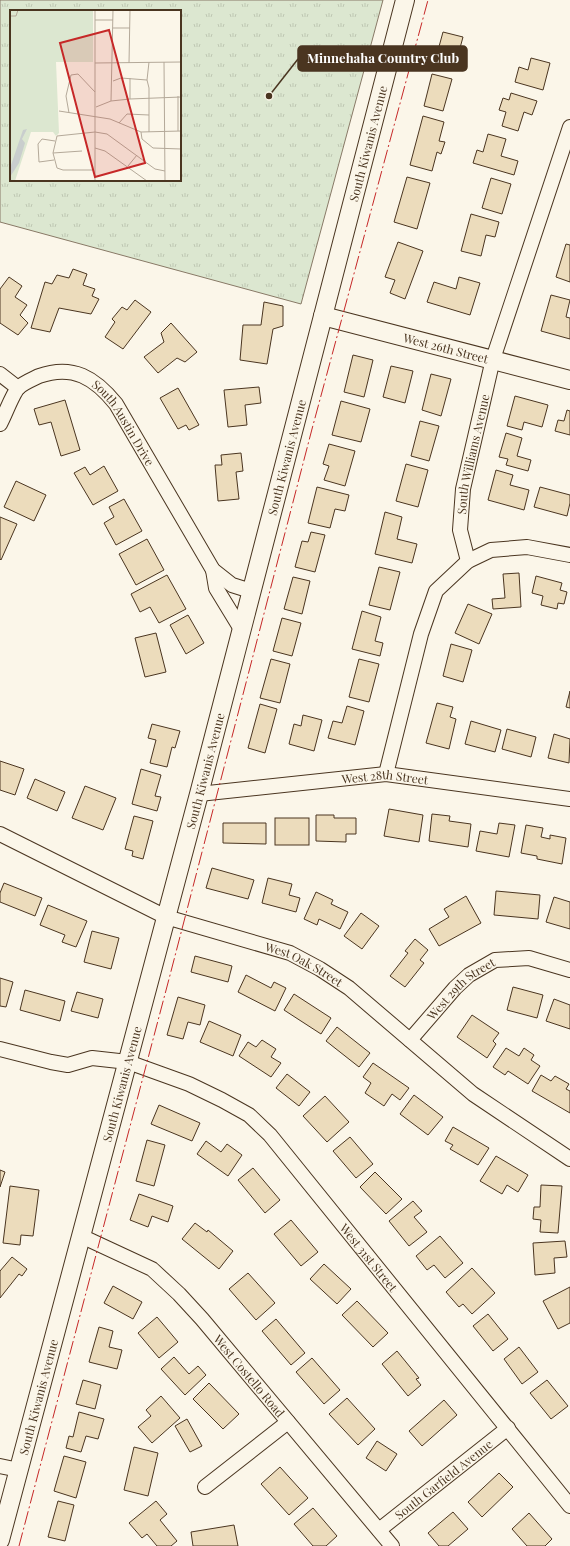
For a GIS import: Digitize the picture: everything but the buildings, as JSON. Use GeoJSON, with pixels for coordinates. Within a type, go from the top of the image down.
{"type":"FeatureCollection","features":[{"type":"Feature","properties":{"kind":"main road","name":"South Kiwanis Avenue"},"geometry":{"type":"LineString","coordinates":[[0,1540],[199,794],[406,0]]}},
{"type":"Feature","properties":{"kind":"main road","name":"West 26th Street"},"geometry":{"type":"LineString","coordinates":[[323,316],[570,380]]}},
{"type":"Feature","properties":{"kind":"street","name":"South Williams Avenue"},"geometry":{"type":"LineString","coordinates":[[468,561],[460,530],[463,489],[493,359],[570,127]]}},
{"type":"Feature","properties":{"kind":"street","name":"South Austin Drive"},"geometry":{"type":"LineString","coordinates":[[18,388],[49,372],[69,371],[88,378],[104,390],[116,404],[214,570],[232,585],[251,591]]}},
{"type":"Feature","properties":{"kind":"street"},"geometry":{"type":"LineString","coordinates":[[0,374],[18,388],[0,424]]}},
{"type":"Feature","properties":{"kind":"street"},"geometry":{"type":"LineString","coordinates":[[386,774],[421,634],[436,591],[468,561],[491,550],[527,547],[570,555]]}},
{"type":"Feature","properties":{"kind":"street","name":"South Austin Drive"},"geometry":{"type":"LineString","coordinates":[[214,570],[216,588],[241,629]]}},
{"type":"Feature","properties":{"kind":"street","name":"West 28th Street"},"geometry":{"type":"LineString","coordinates":[[199,794],[386,774],[570,798]]}},
{"type":"Feature","properties":{"kind":"street","name":"West Oak Street"},"geometry":{"type":"LineString","coordinates":[[0,834],[166,917],[290,953],[320,969],[349,988],[473,1094],[570,1159]]}},
{"type":"Feature","properties":{"kind":"street","name":"West 29th Street"},"geometry":{"type":"LineString","coordinates":[[410,1040],[469,975],[495,960],[529,958],[570,970]]}},
{"type":"Feature","properties":{"kind":"street","name":"West 31st Street"},"geometry":{"type":"LineString","coordinates":[[0,1049],[68,1065],[92,1058],[128,1062],[189,1084],[250,1115],[270,1134],[570,1506]]}},
{"type":"Feature","properties":{"kind":"street","name":"West Costello Road"},"geometry":{"type":"LineString","coordinates":[[81,1236],[152,1269],[180,1294],[392,1546]]}},
{"type":"Feature","properties":{"kind":"street"},"geometry":{"type":"LineString","coordinates":[[205,1487],[288,1422]]}},
{"type":"Feature","properties":{"kind":"street","name":"South Garfield Avenue"},"geometry":{"type":"LineString","coordinates":[[379,1530],[508,1428]]}},
{"type":"Feature","properties":{"kind":"street"},"geometry":{"type":"LineString","coordinates":[[0,1466],[19,1470]]}},
{"type":"Feature","properties":{"kind":"green space"},"geometry":{"type":"Polygon","coordinates":[[[0,0],[383,0],[301,304],[0,222],[0,0]]]}},
{"type":"Feature","properties":{"kind":"power"},"geometry":{"type":"LineString","coordinates":[[19,1546],[169,979],[312,429],[428,0]]}},
{"type":"Feature","properties":{"kind":"place","name":"Minnehaha Country Club"},"geometry":{"type":"Point","coordinates":[269,96]}}]}
